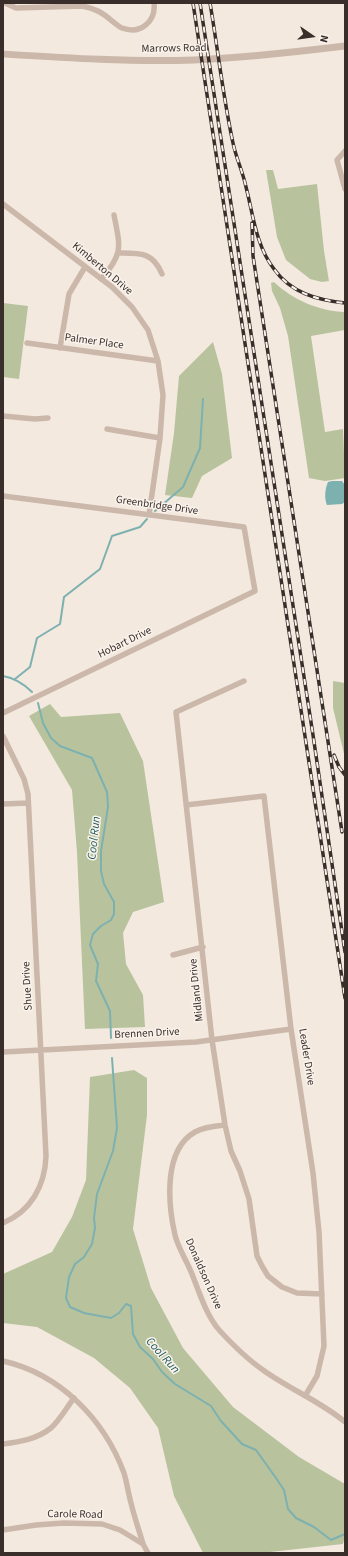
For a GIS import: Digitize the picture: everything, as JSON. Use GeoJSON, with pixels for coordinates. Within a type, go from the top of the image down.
{"type":"FeatureCollection","features":[{"type":"Feature","properties":{"kind":"street"},"geometry":{"type":"LineString","coordinates":[[5,3],[16,8],[92,7],[122,28],[132,30],[143,28],[150,22],[153,16],[154,3]]}},
{"type":"Feature","properties":{"kind":"street","name":"Marrows Road"},"geometry":{"type":"LineString","coordinates":[[3,54],[88,60],[163,60],[255,56],[345,46]]}},
{"type":"Feature","properties":{"kind":"street"},"geometry":{"type":"LineString","coordinates":[[345,151],[336,160],[345,189]]}},
{"type":"Feature","properties":{"kind":"street","name":"Kimberton Drive"},"geometry":{"type":"LineString","coordinates":[[3,204],[121,296],[142,320],[148,330],[158,361],[163,395],[160,438],[150,515]]}},
{"type":"Feature","properties":{"kind":"street"},"geometry":{"type":"LineString","coordinates":[[101,279],[110,270],[119,253],[119,239],[114,215]]}},
{"type":"Feature","properties":{"kind":"street"},"geometry":{"type":"LineString","coordinates":[[119,253],[142,254],[147,256],[156,262],[162,274]]}},
{"type":"Feature","properties":{"kind":"street"},"geometry":{"type":"LineString","coordinates":[[60,348],[69,294],[85,267]]}},
{"type":"Feature","properties":{"kind":"street","name":"Palmer Place"},"geometry":{"type":"LineString","coordinates":[[27,343],[158,361]]}},
{"type":"Feature","properties":{"kind":"street"},"geometry":{"type":"LineString","coordinates":[[3,416],[35,420],[48,418]]}},
{"type":"Feature","properties":{"kind":"street"},"geometry":{"type":"LineString","coordinates":[[107,430],[160,438]]}},
{"type":"Feature","properties":{"kind":"street","name":"Greenbridge Drive"},"geometry":{"type":"LineString","coordinates":[[3,496],[244,527],[255,591]]}},
{"type":"Feature","properties":{"kind":"street","name":"Hobart Drive"},"geometry":{"type":"LineString","coordinates":[[3,713],[255,591]]}},
{"type":"Feature","properties":{"kind":"street","name":"Midland Drive"},"geometry":{"type":"LineString","coordinates":[[244,681],[176,712],[203,947],[212,1040],[225,1124],[231,1151],[240,1171],[249,1199],[257,1256],[268,1276],[282,1287],[297,1293],[322,1294]]}},
{"type":"Feature","properties":{"kind":"street","name":"Shue Drive"},"geometry":{"type":"LineString","coordinates":[[3,736],[24,779],[28,803],[46,1156],[44,1176],[37,1194],[17,1215],[3,1223]]}},
{"type":"Feature","properties":{"kind":"street","name":"Leader Drive"},"geometry":{"type":"LineString","coordinates":[[186,805],[264,796],[291,1029],[313,1173],[319,1232],[324,1346],[322,1360],[317,1376],[305,1396]]}},
{"type":"Feature","properties":{"kind":"street"},"geometry":{"type":"LineString","coordinates":[[3,804],[28,803]]}},
{"type":"Feature","properties":{"kind":"street"},"geometry":{"type":"LineString","coordinates":[[173,955],[203,947]]}},
{"type":"Feature","properties":{"kind":"street","name":"Brennen Drive"},"geometry":{"type":"LineString","coordinates":[[3,1052],[212,1040],[291,1029]]}},
{"type":"Feature","properties":{"kind":"street","name":"Donaldson Drive"},"geometry":{"type":"LineString","coordinates":[[225,1124],[196,1131],[188,1137],[175,1153],[171,1169],[170,1187],[171,1209],[175,1236],[203,1303],[219,1329],[248,1359],[264,1371],[329,1410],[345,1422]]}},
{"type":"Feature","properties":{"kind":"street"},"geometry":{"type":"LineString","coordinates":[[3,1361],[18,1365],[50,1380],[74,1398],[92,1416],[104,1431],[123,1470],[143,1544],[148,1553]]}},
{"type":"Feature","properties":{"kind":"street"},"geometry":{"type":"LineString","coordinates":[[3,1444],[19,1442],[36,1436],[51,1427],[74,1398]]}},
{"type":"Feature","properties":{"kind":"street","name":"Carole Road"},"geometry":{"type":"LineString","coordinates":[[3,1530],[50,1524],[102,1524],[120,1530],[143,1544]]}},
{"type":"Feature","properties":{"kind":"green space"},"geometry":{"type":"Polygon","coordinates":[[[266,170],[273,170],[278,189],[317,184],[324,251],[329,281],[322,282],[310,279],[286,260],[277,237],[266,170]]]}},
{"type":"Feature","properties":{"kind":"green space"},"geometry":{"type":"Polygon","coordinates":[[[274,282],[289,294],[316,307],[345,312],[345,330],[311,336],[325,432],[343,429],[345,478],[325,481],[309,478],[288,336],[280,308],[272,291],[271,283],[274,282]]]}},
{"type":"Feature","properties":{"kind":"green space"},"geometry":{"type":"Polygon","coordinates":[[[3,303],[28,306],[19,379],[3,377],[3,303]]]}},
{"type":"Feature","properties":{"kind":"green space"},"geometry":{"type":"Polygon","coordinates":[[[213,342],[222,374],[232,458],[202,476],[192,498],[165,495],[174,433],[179,376],[213,342]]]}},
{"type":"Feature","properties":{"kind":"green space"},"geometry":{"type":"Polygon","coordinates":[[[333,681],[345,683],[345,758],[333,708],[333,681]]]}},
{"type":"Feature","properties":{"kind":"green space"},"geometry":{"type":"Polygon","coordinates":[[[50,704],[61,717],[120,713],[143,761],[164,902],[133,912],[123,933],[126,964],[143,995],[145,1027],[85,1029],[77,852],[72,790],[29,716],[50,704]]]}},
{"type":"Feature","properties":{"kind":"green space"},"geometry":{"type":"Polygon","coordinates":[[[134,1070],[147,1078],[147,1115],[133,1229],[151,1288],[183,1348],[233,1407],[299,1457],[345,1484],[345,1536],[343,1544],[261,1553],[203,1553],[174,1496],[158,1428],[130,1388],[94,1358],[37,1327],[3,1323],[3,1274],[52,1252],[72,1217],[86,1180],[90,1077],[134,1070]]]}},
{"type":"Feature","properties":{"kind":"water"},"geometry":{"type":"Polygon","coordinates":[[[342,481],[345,485],[345,502],[342,504],[327,505],[325,496],[326,488],[328,482],[342,481]]]}},
{"type":"Feature","properties":{"kind":"waterway"},"geometry":{"type":"LineString","coordinates":[[155,511],[183,487],[200,448],[203,399]]}},
{"type":"Feature","properties":{"kind":"waterway"},"geometry":{"type":"LineString","coordinates":[[15,679],[30,667],[37,638],[60,624],[64,597],[100,569],[112,536],[140,527],[147,519]]}},
{"type":"Feature","properties":{"kind":"waterway","name":"Cool Run"},"geometry":{"type":"LineString","coordinates":[[3,676],[19,681],[32,692]]}},
{"type":"Feature","properties":{"kind":"waterway","name":"Cool Run"},"geometry":{"type":"LineString","coordinates":[[38,703],[43,723],[51,738],[60,746],[92,758],[107,792],[108,807],[101,851],[101,871],[104,884],[114,902],[114,914],[111,920],[101,926],[93,934],[90,945],[98,964],[96,981],[110,1011],[111,1038]]}},
{"type":"Feature","properties":{"kind":"waterway","name":"Cool Run"},"geometry":{"type":"LineString","coordinates":[[112,1058],[117,1128],[113,1151],[97,1194],[94,1218],[95,1228],[92,1244],[84,1257],[75,1264],[69,1277],[66,1298],[70,1307],[84,1313],[111,1318],[119,1313],[126,1304],[131,1306],[133,1334],[140,1347],[175,1384],[211,1406],[221,1421],[242,1444],[256,1450],[284,1490],[288,1509],[296,1518],[314,1527],[331,1540],[345,1534]]}},
{"type":"Feature","properties":{"kind":"railway"},"geometry":{"type":"LineString","coordinates":[[193,3],[345,998]]}},
{"type":"Feature","properties":{"kind":"railway"},"geometry":{"type":"LineString","coordinates":[[200,3],[345,952]]}},
{"type":"Feature","properties":{"kind":"railway"},"geometry":{"type":"LineString","coordinates":[[210,3],[229,126],[245,181],[256,230],[263,250],[274,269],[288,284],[297,290],[324,300],[345,303]]}},
{"type":"Feature","properties":{"kind":"railway"},"geometry":{"type":"LineString","coordinates":[[252,223],[253,256],[342,832]]}},
{"type":"Feature","properties":{"kind":"railway"},"geometry":{"type":"LineString","coordinates":[[334,755],[339,767],[345,775]]}}]}
